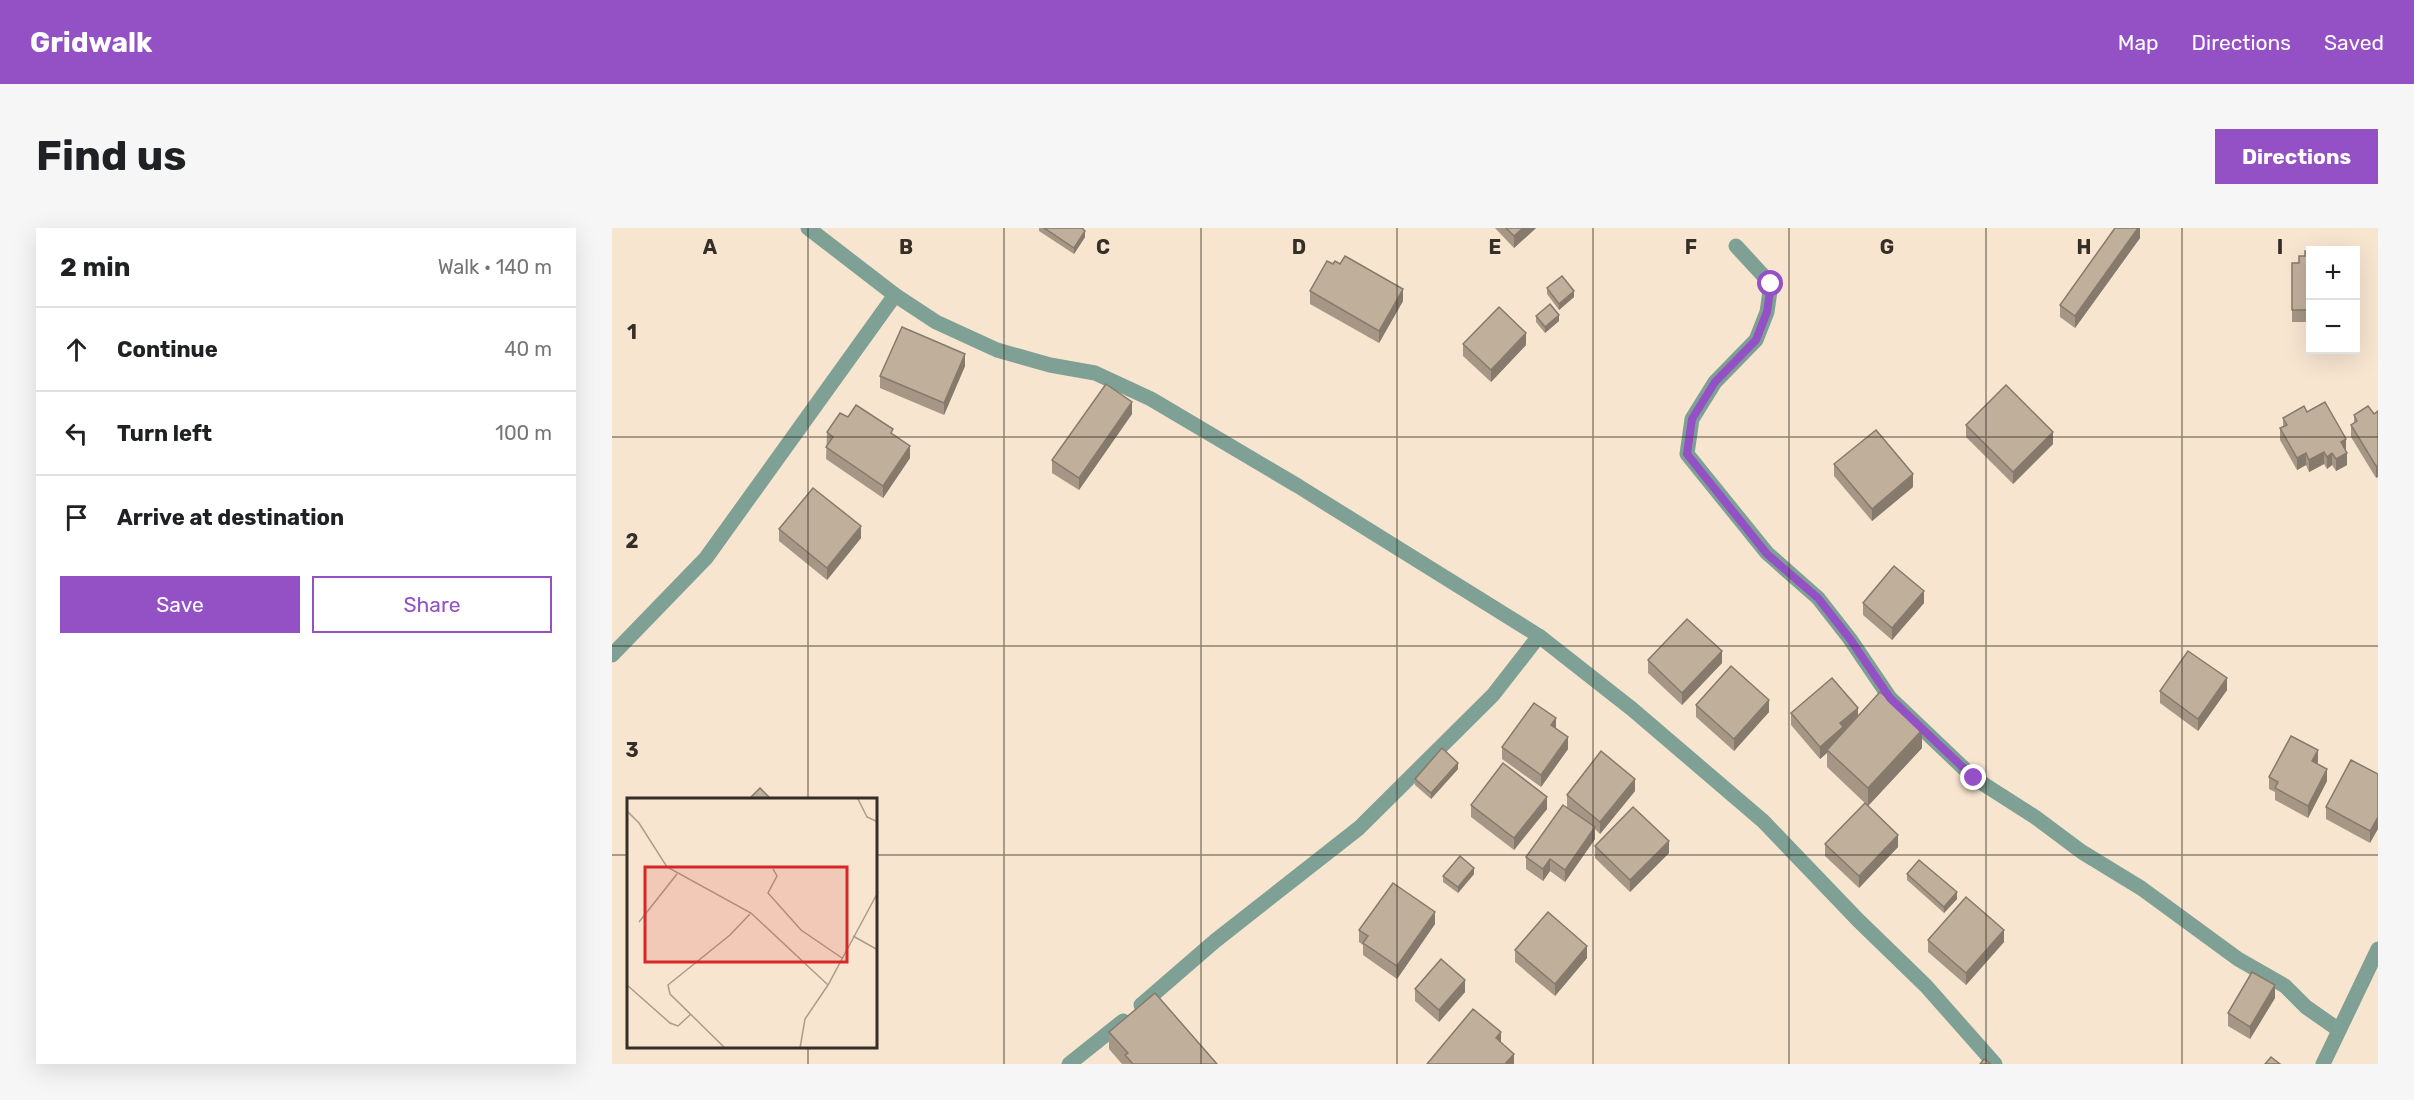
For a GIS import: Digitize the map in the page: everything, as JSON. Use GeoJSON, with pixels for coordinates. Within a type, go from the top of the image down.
{"type":"FeatureCollection","features":[{"type":"Feature","properties":{"kind":"street"},"geometry":{"type":"LineString","coordinates":[[808,228],[895,295],[936,322],[997,350],[1050,365],[1095,373],[1150,399],[1298,486],[1539,636],[1632,709],[1763,821],[1858,921],[1926,986],[1995,1064]]}},
{"type":"Feature","properties":{"kind":"street"},"geometry":{"type":"LineString","coordinates":[[1736,246],[1771,284],[1767,312],[1756,340],[1715,382],[1692,419],[1687,454],[1767,554],[1818,598],[1850,639],[1890,698],[1974,778],[2035,817],[2082,852],[2141,888],[2238,959],[2285,986],[2306,1007],[2339,1030]]}},
{"type":"Feature","properties":{"kind":"street"},"geometry":{"type":"LineString","coordinates":[[612,655],[706,558],[895,295]]}},
{"type":"Feature","properties":{"kind":"street"},"geometry":{"type":"LineString","coordinates":[[1070,1064],[1092,1048],[1215,941],[1359,828],[1493,695],[1539,636]]}},
{"type":"Feature","properties":{"kind":"street"},"geometry":{"type":"LineString","coordinates":[[2323,1064],[2378,949]]}},
{"type":"Feature","properties":{"kind":"building"},"geometry":{"type":"Polygon","coordinates":[[[1044,228],[1082,228],[1085,231],[1074,248],[1044,228]]]}},
{"type":"Feature","properties":{"kind":"building"},"geometry":{"type":"Polygon","coordinates":[[[1506,228],[1523,228],[1514,236],[1506,228]]]}},
{"type":"Feature","properties":{"kind":"building"},"geometry":{"type":"Polygon","coordinates":[[[2115,228],[2138,228],[2075,316],[2060,305],[2115,228]]]}},
{"type":"Feature","properties":{"kind":"building"},"geometry":{"type":"Polygon","coordinates":[[[2306,251],[2306,310],[2292,310],[2292,263],[2299,263],[2299,256],[2305,256],[2306,251]]]}},
{"type":"Feature","properties":{"kind":"building"},"geometry":{"type":"Polygon","coordinates":[[[1345,256],[1403,289],[1379,331],[1310,291],[1327,261],[1340,264],[1345,256]]]}},
{"type":"Feature","properties":{"kind":"building"},"geometry":{"type":"Polygon","coordinates":[[[1562,276],[1574,291],[1559,304],[1547,288],[1562,276]]]}},
{"type":"Feature","properties":{"kind":"building"},"geometry":{"type":"Polygon","coordinates":[[[1550,304],[1559,315],[1545,327],[1536,316],[1550,304]]]}},
{"type":"Feature","properties":{"kind":"building"},"geometry":{"type":"Polygon","coordinates":[[[1499,307],[1526,333],[1491,370],[1463,344],[1499,307]]]}},
{"type":"Feature","properties":{"kind":"building"},"geometry":{"type":"Polygon","coordinates":[[[902,327],[965,354],[944,403],[880,376],[902,327]]]}},
{"type":"Feature","properties":{"kind":"building"},"geometry":{"type":"Polygon","coordinates":[[[1106,384],[1132,402],[1079,478],[1052,460],[1106,384]]]}},
{"type":"Feature","properties":{"kind":"building"},"geometry":{"type":"Polygon","coordinates":[[[2006,385],[2053,432],[2013,472],[1966,425],[2006,385]]]}},
{"type":"Feature","properties":{"kind":"building"},"geometry":{"type":"Polygon","coordinates":[[[2325,402],[2346,439],[2341,442],[2347,453],[2336,459],[2332,453],[2327,457],[2324,452],[2309,460],[2306,453],[2297,458],[2280,428],[2287,425],[2283,418],[2304,406],[2307,412],[2325,402]]]}},
{"type":"Feature","properties":{"kind":"building"},"geometry":{"type":"Polygon","coordinates":[[[856,405],[893,429],[891,433],[910,446],[883,486],[826,447],[833,437],[827,432],[840,413],[848,417],[856,405]]]}},
{"type":"Feature","properties":{"kind":"building"},"geometry":{"type":"Polygon","coordinates":[[[2368,406],[2374,414],[2378,411],[2378,465],[2376,466],[2351,425],[2357,421],[2354,415],[2368,406]]]}},
{"type":"Feature","properties":{"kind":"building"},"geometry":{"type":"Polygon","coordinates":[[[1876,430],[1913,474],[1872,509],[1834,464],[1876,430]]]}},
{"type":"Feature","properties":{"kind":"building"},"geometry":{"type":"Polygon","coordinates":[[[813,488],[861,526],[827,568],[779,529],[813,488]]]}},
{"type":"Feature","properties":{"kind":"building"},"geometry":{"type":"Polygon","coordinates":[[[1894,566],[1924,591],[1892,628],[1863,603],[1894,566]]]}},
{"type":"Feature","properties":{"kind":"building"},"geometry":{"type":"Polygon","coordinates":[[[1687,619],[1722,651],[1682,693],[1648,660],[1687,619]]]}},
{"type":"Feature","properties":{"kind":"building"},"geometry":{"type":"Polygon","coordinates":[[[2188,651],[2227,678],[2198,719],[2160,691],[2188,651]]]}},
{"type":"Feature","properties":{"kind":"building"},"geometry":{"type":"Polygon","coordinates":[[[1731,666],[1769,700],[1734,739],[1696,705],[1731,666]]]}},
{"type":"Feature","properties":{"kind":"building"},"geometry":{"type":"Polygon","coordinates":[[[1832,678],[1858,708],[1840,723],[1843,727],[1820,747],[1791,713],[1832,678]]]}},
{"type":"Feature","properties":{"kind":"building"},"geometry":{"type":"Polygon","coordinates":[[[1880,692],[1922,730],[1868,788],[1827,750],[1880,692]]]}},
{"type":"Feature","properties":{"kind":"building"},"geometry":{"type":"Polygon","coordinates":[[[1534,703],[1556,718],[1551,725],[1568,737],[1541,775],[1502,747],[1534,703]]]}},
{"type":"Feature","properties":{"kind":"building"},"geometry":{"type":"Polygon","coordinates":[[[2291,736],[2318,750],[2312,761],[2327,769],[2308,806],[2275,788],[2278,782],[2269,777],[2291,736]]]}},
{"type":"Feature","properties":{"kind":"building"},"geometry":{"type":"Polygon","coordinates":[[[1442,748],[1458,763],[1431,793],[1415,779],[1442,748]]]}},
{"type":"Feature","properties":{"kind":"building"},"geometry":{"type":"Polygon","coordinates":[[[1601,751],[1635,779],[1600,822],[1567,795],[1601,751]]]}},
{"type":"Feature","properties":{"kind":"building"},"geometry":{"type":"Polygon","coordinates":[[[2351,760],[2378,774],[2378,817],[2370,831],[2326,807],[2351,760]]]}},
{"type":"Feature","properties":{"kind":"building"},"geometry":{"type":"Polygon","coordinates":[[[1503,763],[1547,797],[1514,838],[1471,805],[1503,763]]]}},
{"type":"Feature","properties":{"kind":"building"},"geometry":{"type":"Polygon","coordinates":[[[760,788],[770,798],[750,798],[760,788]]]}},
{"type":"Feature","properties":{"kind":"building"},"geometry":{"type":"Polygon","coordinates":[[[1865,803],[1898,835],[1859,876],[1825,844],[1865,803]]]}},
{"type":"Feature","properties":{"kind":"building"},"geometry":{"type":"Polygon","coordinates":[[[1563,805],[1595,827],[1565,870],[1550,859],[1543,869],[1526,857],[1563,805]]]}},
{"type":"Feature","properties":{"kind":"building"},"geometry":{"type":"Polygon","coordinates":[[[1633,807],[1669,841],[1630,880],[1595,846],[1633,807]]]}},
{"type":"Feature","properties":{"kind":"building"},"geometry":{"type":"Polygon","coordinates":[[[1460,856],[1474,868],[1458,887],[1443,876],[1460,856]]]}},
{"type":"Feature","properties":{"kind":"building"},"geometry":{"type":"Polygon","coordinates":[[[1919,860],[1957,892],[1944,907],[1907,874],[1919,860]]]}},
{"type":"Feature","properties":{"kind":"building"},"geometry":{"type":"Polygon","coordinates":[[[1393,883],[1435,912],[1397,966],[1363,943],[1368,936],[1359,930],[1393,883]]]}},
{"type":"Feature","properties":{"kind":"building"},"geometry":{"type":"Polygon","coordinates":[[[1966,897],[2004,930],[1966,973],[1928,940],[1966,897]]]}},
{"type":"Feature","properties":{"kind":"building"},"geometry":{"type":"Polygon","coordinates":[[[1548,912],[1587,946],[1555,984],[1515,950],[1548,912]]]}},
{"type":"Feature","properties":{"kind":"building"},"geometry":{"type":"Polygon","coordinates":[[[1441,959],[1465,980],[1439,1010],[1415,989],[1441,959]]]}},
{"type":"Feature","properties":{"kind":"building"},"geometry":{"type":"Polygon","coordinates":[[[2252,972],[2275,985],[2250,1027],[2228,1013],[2252,972]]]}},
{"type":"Feature","properties":{"kind":"building"},"geometry":{"type":"Polygon","coordinates":[[[1155,993],[1217,1064],[1133,1064],[1125,1055],[1128,1053],[1109,1032],[1155,993]]]}},
{"type":"Feature","properties":{"kind":"building"},"geometry":{"type":"Polygon","coordinates":[[[1473,1009],[1501,1032],[1496,1038],[1514,1054],[1505,1064],[1427,1064],[1473,1009]]]}},
{"type":"Feature","properties":{"kind":"building"},"geometry":{"type":"Polygon","coordinates":[[[2271,1057],[2280,1064],[2265,1064],[2271,1057]]]}},
{"type":"Feature","properties":{"kind":"building"},"geometry":{"type":"Polygon","coordinates":[[[1984,1059],[1991,1064],[1980,1064],[1984,1059]]]}},
{"type":"Feature","properties":{"kind":"route"},"geometry":{"type":"LineString","coordinates":[[1771,284],[1767,312],[1756,340],[1715,382],[1692,419],[1687,454],[1767,554],[1818,598],[1850,639],[1890,698],[1974,778]]}}]}
